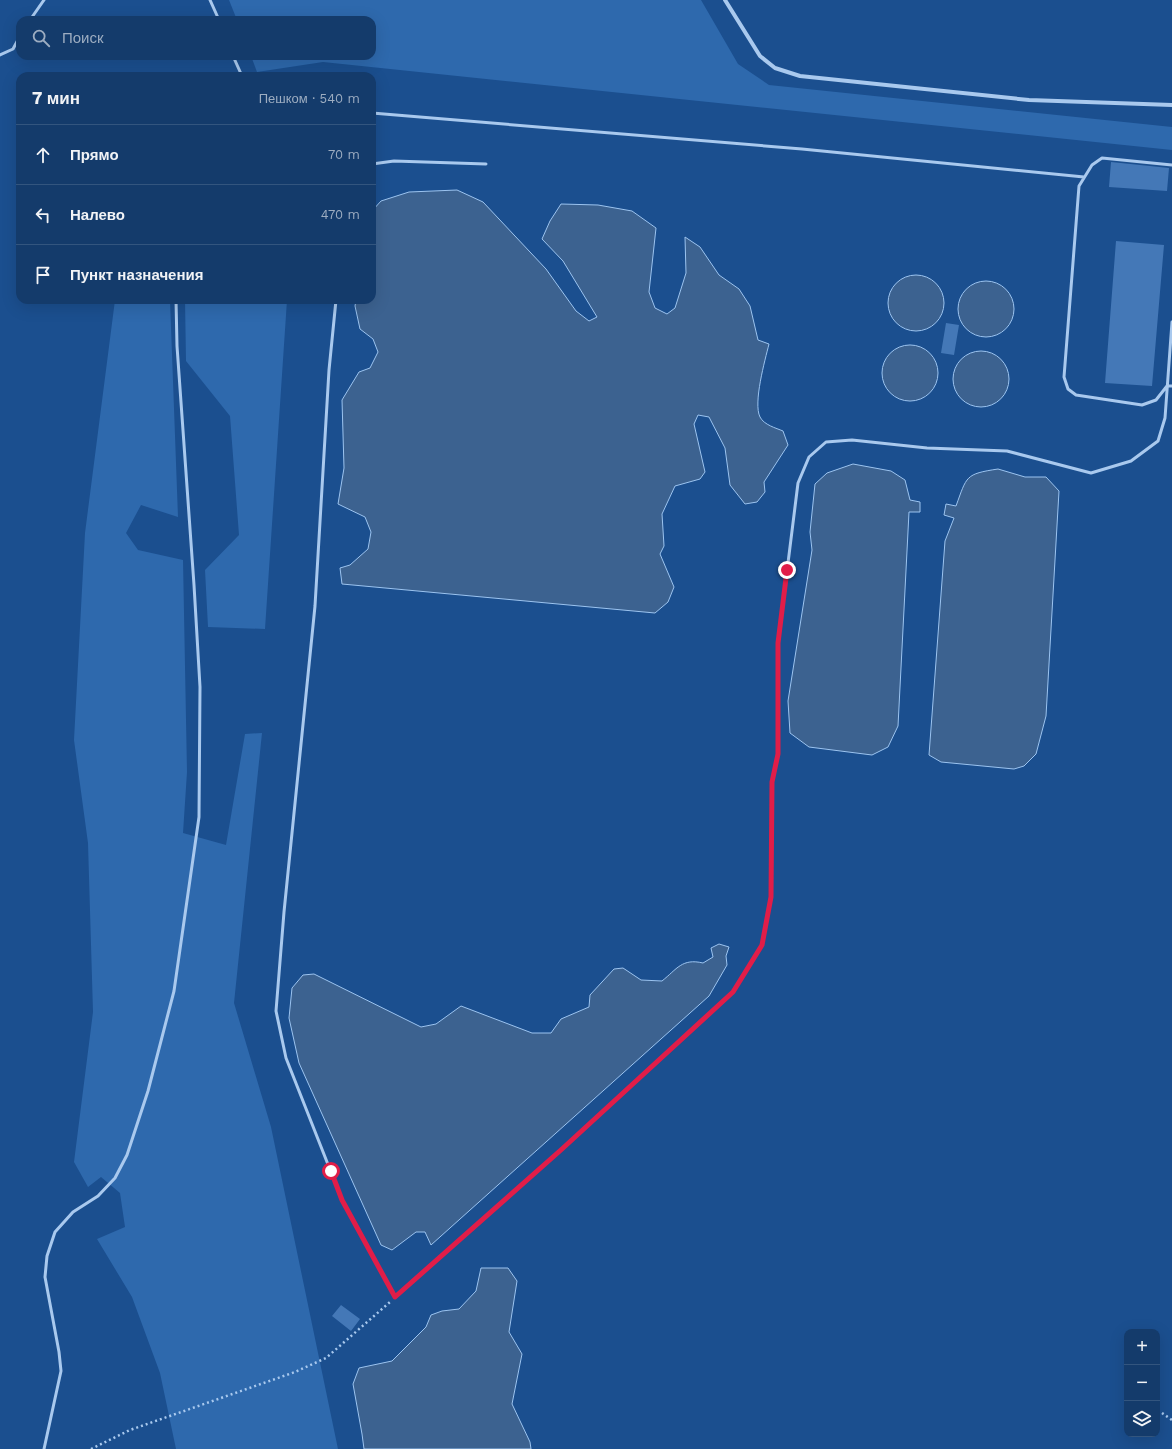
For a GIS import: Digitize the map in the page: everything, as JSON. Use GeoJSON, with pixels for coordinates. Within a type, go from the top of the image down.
{"type":"FeatureCollection","features":[{"type":"Feature","properties":{"kind":"street"},"geometry":{"type":"LineString","coordinates":[[725,0],[760,56],[775,68],[800,76],[1029,100],[1172,105]]}},
{"type":"Feature","properties":{"kind":"lane"},"geometry":{"type":"LineString","coordinates":[[33,16],[44,0]]}},
{"type":"Feature","properties":{"kind":"lane"},"geometry":{"type":"LineString","coordinates":[[210,0],[217,16]]}},
{"type":"Feature","properties":{"kind":"lane"},"geometry":{"type":"LineString","coordinates":[[0,55],[13,49],[16,43]]}},
{"type":"Feature","properties":{"kind":"lane"},"geometry":{"type":"LineString","coordinates":[[236,60],[240,72]]}},
{"type":"Feature","properties":{"kind":"lane"},"geometry":{"type":"LineString","coordinates":[[376,113],[810,150],[1084,177]]}},
{"type":"Feature","properties":{"kind":"lane"},"geometry":{"type":"LineString","coordinates":[[1167,386],[1156,400],[1142,405],[1076,395],[1068,389],[1064,377],[1079,186],[1092,165],[1102,158],[1172,165]]}},
{"type":"Feature","properties":{"kind":"lane"},"geometry":{"type":"LineString","coordinates":[[376,163],[394,161],[486,164]]}},
{"type":"Feature","properties":{"kind":"lane"},"geometry":{"type":"LineString","coordinates":[[44,1449],[61,1371],[59,1352],[45,1277],[47,1256],[55,1232],[73,1212],[98,1196],[115,1178],[126,1155],[148,1091],[174,991],[199,817],[200,687],[194,577],[177,346],[176,304]]}},
{"type":"Feature","properties":{"kind":"lane"},"geometry":{"type":"LineString","coordinates":[[336,304],[329,370],[315,606],[284,912],[276,1011],[286,1058],[342,1200],[395,1297],[562,1149],[733,992],[762,945],[771,897],[772,782],[778,754],[778,643],[798,483],[809,457],[826,442],[852,440],[927,448],[1007,451],[1091,473],[1132,461],[1158,441],[1165,418],[1172,322]]}},
{"type":"Feature","properties":{"kind":"lane"},"geometry":{"type":"LineString","coordinates":[[1167,386],[1172,386]]}},
{"type":"Feature","properties":{"kind":"path"},"geometry":{"type":"LineString","coordinates":[[91,1449],[130,1430],[295,1372],[326,1358],[395,1297]]}},
{"type":"Feature","properties":{"kind":"path"},"geometry":{"type":"LineString","coordinates":[[1162,1413],[1172,1420]]}},
{"type":"Feature","properties":{"kind":"shaded area"},"geometry":{"type":"Polygon","coordinates":[[[229,0],[701,0],[738,64],[769,85],[1172,127],[1172,150],[323,62],[257,72],[252,60],[376,60],[376,16],[235,16],[229,0]]]}},
{"type":"Feature","properties":{"kind":"shaded area"},"geometry":{"type":"Polygon","coordinates":[[[457,190],[483,202],[546,269],[576,311],[589,321],[597,317],[563,261],[542,239],[550,221],[561,204],[598,205],[632,211],[656,228],[649,292],[655,308],[667,314],[675,308],[686,273],[685,237],[700,247],[719,275],[739,289],[750,306],[758,340],[769,344],[760,381],[758,410],[760,417],[764,422],[783,431],[788,445],[764,482],[765,492],[757,502],[745,504],[730,485],[725,448],[709,417],[698,415],[694,424],[705,472],[700,479],[675,486],[662,514],[664,546],[660,554],[674,587],[668,602],[655,613],[342,584],[340,568],[350,565],[368,549],[371,532],[365,517],[338,504],[344,468],[342,400],[359,372],[370,368],[378,352],[373,339],[360,329],[355,304],[376,304],[376,207],[381,201],[409,192],[457,190]]]}},
{"type":"Feature","properties":{"kind":"shaded area"},"geometry":{"type":"Polygon","coordinates":[[[916,275],[927,277],[936,283],[942,292],[944,303],[942,314],[936,323],[927,329],[916,331],[905,329],[896,323],[890,314],[888,303],[890,292],[896,283],[905,277],[916,275]]]}},
{"type":"Feature","properties":{"kind":"shaded area"},"geometry":{"type":"Polygon","coordinates":[[[986,281],[997,283],[1006,289],[1012,298],[1014,309],[1012,320],[1006,329],[997,335],[986,337],[975,335],[966,329],[960,320],[958,309],[960,298],[966,289],[975,283],[986,281]]]}},
{"type":"Feature","properties":{"kind":"shaded area"},"geometry":{"type":"Polygon","coordinates":[[[114,304],[170,304],[178,517],[141,505],[126,533],[138,550],[183,560],[187,772],[183,833],[226,845],[245,734],[262,733],[234,1003],[271,1127],[338,1449],[176,1449],[160,1373],[132,1297],[97,1239],[125,1227],[120,1193],[101,1177],[88,1187],[74,1162],[93,1012],[88,843],[74,740],[85,533],[114,304]]]}},
{"type":"Feature","properties":{"kind":"shaded area"},"geometry":{"type":"Polygon","coordinates":[[[185,304],[287,304],[265,629],[208,627],[205,570],[239,535],[230,416],[186,361],[185,304]]]}},
{"type":"Feature","properties":{"kind":"shaded area"},"geometry":{"type":"Polygon","coordinates":[[[910,345],[921,347],[930,353],[936,362],[938,373],[936,384],[930,393],[921,399],[910,401],[899,399],[890,393],[884,384],[882,373],[884,362],[890,353],[899,347],[910,345]]]}},
{"type":"Feature","properties":{"kind":"shaded area"},"geometry":{"type":"Polygon","coordinates":[[[981,351],[992,353],[1001,359],[1007,368],[1009,379],[1007,390],[1001,399],[992,405],[981,407],[970,405],[961,399],[955,390],[953,379],[955,368],[961,359],[970,353],[981,351]]]}},
{"type":"Feature","properties":{"kind":"shaded area"},"geometry":{"type":"Polygon","coordinates":[[[853,464],[891,471],[905,480],[910,500],[920,502],[920,512],[909,512],[898,726],[888,747],[872,755],[809,747],[790,733],[788,701],[812,550],[810,532],[815,484],[827,473],[853,464]]]}},
{"type":"Feature","properties":{"kind":"shaded area"},"geometry":{"type":"Polygon","coordinates":[[[998,469],[1025,477],[1046,477],[1059,491],[1046,716],[1036,754],[1024,766],[1014,769],[941,762],[929,755],[945,541],[954,518],[944,515],[946,504],[956,506],[965,482],[973,475],[998,469]]]}},
{"type":"Feature","properties":{"kind":"shaded area"},"geometry":{"type":"Polygon","coordinates":[[[719,944],[729,947],[726,956],[727,965],[709,996],[431,1245],[425,1232],[416,1232],[392,1250],[381,1245],[299,1063],[289,1018],[292,988],[303,975],[314,974],[421,1027],[436,1024],[461,1006],[532,1033],[551,1033],[561,1019],[589,1007],[590,995],[614,969],[623,968],[641,980],[662,981],[685,963],[703,963],[713,957],[711,948],[719,944]]]}},
{"type":"Feature","properties":{"kind":"shaded area"},"geometry":{"type":"Polygon","coordinates":[[[481,1268],[508,1268],[517,1281],[509,1332],[522,1354],[512,1404],[530,1442],[531,1449],[364,1449],[353,1384],[359,1368],[392,1361],[426,1327],[431,1315],[442,1311],[459,1309],[476,1291],[481,1268]]]}},
{"type":"Feature","properties":{"kind":"building"},"geometry":{"type":"Polygon","coordinates":[[[1111,162],[1169,168],[1167,191],[1109,187],[1111,162]]]}},
{"type":"Feature","properties":{"kind":"building"},"geometry":{"type":"Polygon","coordinates":[[[1116,241],[1164,245],[1152,386],[1105,383],[1116,241]]]}},
{"type":"Feature","properties":{"kind":"building"},"geometry":{"type":"Polygon","coordinates":[[[946,323],[959,325],[954,355],[941,353],[946,323]]]}},
{"type":"Feature","properties":{"kind":"building"},"geometry":{"type":"Polygon","coordinates":[[[341,1305],[360,1319],[351,1331],[332,1316],[341,1305]]]}},
{"type":"Feature","properties":{"kind":"route"},"geometry":{"type":"LineString","coordinates":[[331,1171],[342,1200],[395,1297],[562,1149],[733,992],[762,945],[771,897],[772,782],[778,754],[778,643],[787,570]]}}]}
